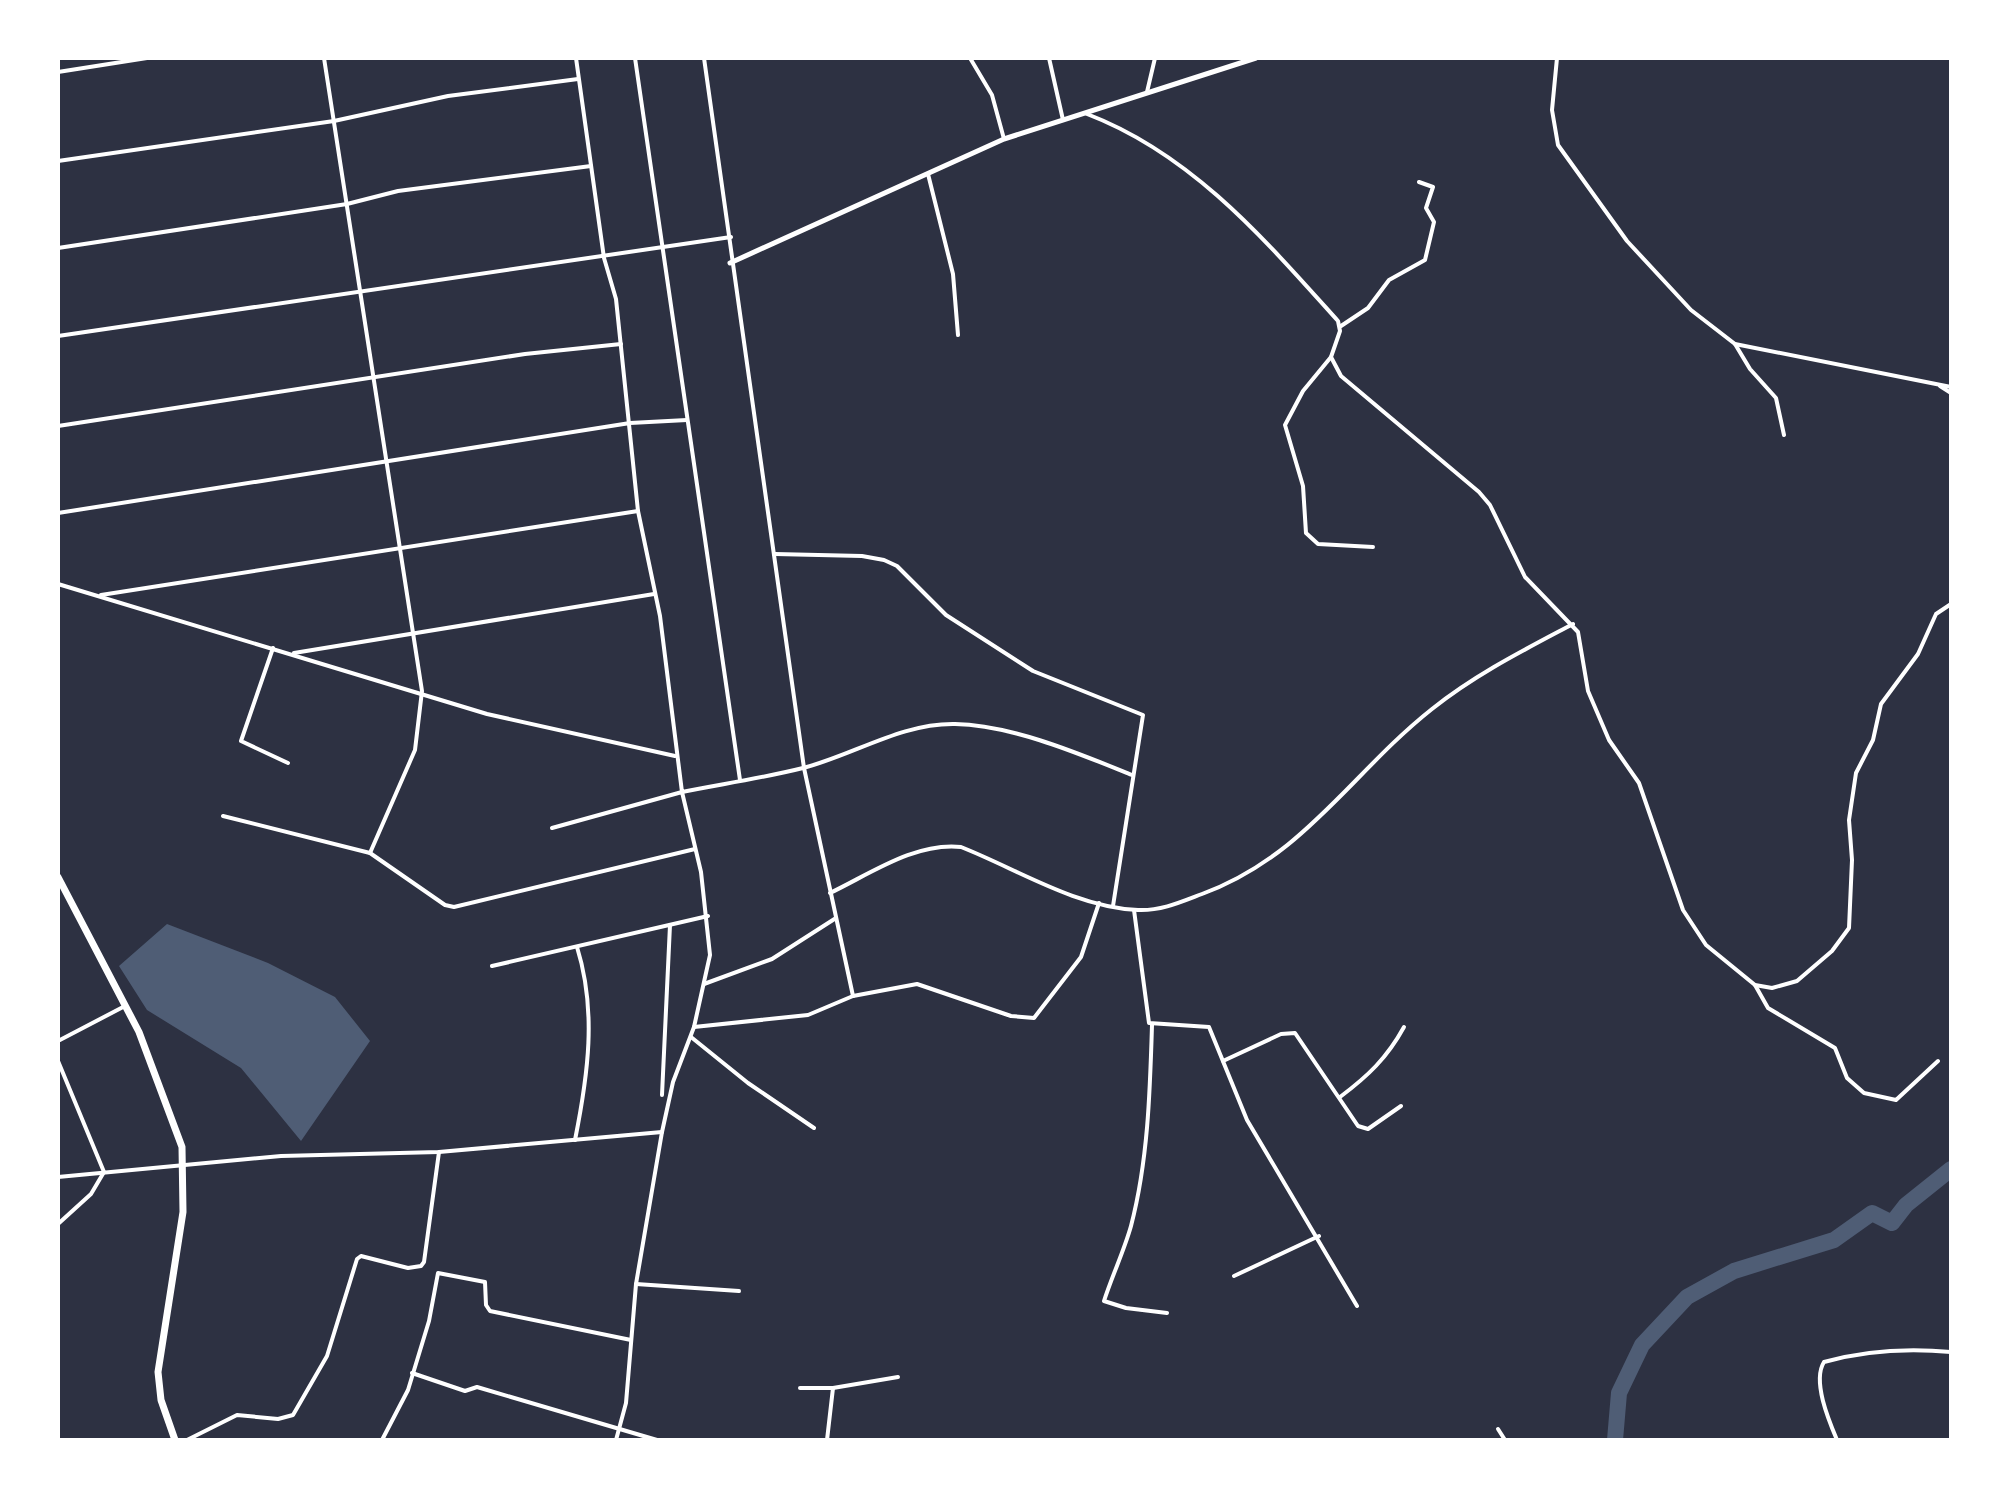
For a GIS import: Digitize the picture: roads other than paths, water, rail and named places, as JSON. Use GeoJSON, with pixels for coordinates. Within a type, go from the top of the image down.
{"type":"FeatureCollection","features":[{"type":"Feature","properties":{"kind":"main road"},"geometry":{"type":"LineString","coordinates":[[58,877],[153,1063],[185,1164],[182,1222],[158,1372],[161,1400],[175,1440]]}},
{"type":"Feature","properties":{"kind":"street"},"geometry":{"type":"LineString","coordinates":[[58,72],[147,58]]}},
{"type":"Feature","properties":{"kind":"street"},"geometry":{"type":"LineString","coordinates":[[324,58],[422,691],[415,750],[370,853]]}},
{"type":"Feature","properties":{"kind":"street"},"geometry":{"type":"LineString","coordinates":[[576,58],[604,258],[616,299],[638,511],[660,616],[675,756],[708,916],[710,955],[694,1027],[675,1074],[662,1132],[636,1284],[629,1377],[616,1440]]}},
{"type":"Feature","properties":{"kind":"street"},"geometry":{"type":"LineString","coordinates":[[635,58],[740,780]]}},
{"type":"Feature","properties":{"kind":"street"},"geometry":{"type":"LineString","coordinates":[[704,58],[731,237],[730,263],[804,768],[853,996]]}},
{"type":"Feature","properties":{"kind":"street"},"geometry":{"type":"LineString","coordinates":[[970,58],[992,95],[1004,139]]}},
{"type":"Feature","properties":{"kind":"street"},"geometry":{"type":"LineString","coordinates":[[1049,58],[1063,120]]}},
{"type":"Feature","properties":{"kind":"street"},"geometry":{"type":"LineString","coordinates":[[1147,92],[1155,58]]}},
{"type":"Feature","properties":{"kind":"street"},"geometry":{"type":"LineString","coordinates":[[730,263],[1004,139],[1256,58]]}},
{"type":"Feature","properties":{"kind":"street"},"geometry":{"type":"LineString","coordinates":[[1557,58],[1552,110],[1558,145],[1649,268],[1691,310],[1735,344],[1750,369],[1776,398],[1784,435]]}},
{"type":"Feature","properties":{"kind":"street"},"geometry":{"type":"LineString","coordinates":[[58,161],[334,121],[448,96],[578,79]]}},
{"type":"Feature","properties":{"kind":"street"},"geometry":{"type":"LineString","coordinates":[[1087,114],[1140,136],[1232,207],[1341,326]]}},
{"type":"Feature","properties":{"kind":"street"},"geometry":{"type":"LineString","coordinates":[[58,248],[347,204],[398,191],[591,166]]}},
{"type":"Feature","properties":{"kind":"street"},"geometry":{"type":"LineString","coordinates":[[928,174],[953,274],[958,335]]}},
{"type":"Feature","properties":{"kind":"street"},"geometry":{"type":"LineString","coordinates":[[1373,547],[1318,544],[1306,533],[1303,486],[1285,425],[1303,391],[1331,357],[1341,326],[1368,308],[1389,280],[1425,260],[1434,222],[1426,208],[1433,187],[1419,182]]}},
{"type":"Feature","properties":{"kind":"street"},"geometry":{"type":"LineString","coordinates":[[58,336],[731,237]]}},
{"type":"Feature","properties":{"kind":"street"},"geometry":{"type":"LineString","coordinates":[[58,426],[525,354],[621,344]]}},
{"type":"Feature","properties":{"kind":"street"},"geometry":{"type":"LineString","coordinates":[[1735,344],[1951,387]]}},
{"type":"Feature","properties":{"kind":"street"},"geometry":{"type":"LineString","coordinates":[[1331,357],[1341,376],[1366,399],[1479,492],[1490,505],[1525,577],[1573,624],[1581,638],[1593,704],[1609,740],[1639,783],[1683,910],[1706,945],[1755,985],[1768,1008],[1835,1048],[1847,1078],[1875,1098],[1896,1100],[1938,1061]]}},
{"type":"Feature","properties":{"kind":"street"},"geometry":{"type":"LineString","coordinates":[[1939,386],[1951,393]]}},
{"type":"Feature","properties":{"kind":"street"},"geometry":{"type":"LineString","coordinates":[[58,513],[386,464],[630,423],[687,420]]}},
{"type":"Feature","properties":{"kind":"street"},"geometry":{"type":"LineString","coordinates":[[99,595],[638,511]]}},
{"type":"Feature","properties":{"kind":"street"},"geometry":{"type":"LineString","coordinates":[[775,554],[862,556],[884,560],[897,566],[946,615],[1033,671],[1139,712],[1144,719],[1132,775],[1113,906]]}},
{"type":"Feature","properties":{"kind":"street"},"geometry":{"type":"LineString","coordinates":[[58,584],[422,691],[487,714],[675,756]]}},
{"type":"Feature","properties":{"kind":"street"},"geometry":{"type":"LineString","coordinates":[[291,653],[654,594]]}},
{"type":"Feature","properties":{"kind":"street"},"geometry":{"type":"LineString","coordinates":[[1755,985],[1772,988],[1797,981],[1832,951],[1849,928],[1852,860],[1849,820],[1856,773],[1873,740],[1881,704],[1918,654],[1936,614],[1951,604]]}},
{"type":"Feature","properties":{"kind":"street"},"geometry":{"type":"LineString","coordinates":[[830,893],[922,849],[948,846],[961,847],[1052,887],[1099,903],[1134,910],[1175,904],[1216,889],[1274,859],[1430,710],[1481,673],[1573,624]]}},
{"type":"Feature","properties":{"kind":"street"},"geometry":{"type":"LineString","coordinates":[[273,648],[241,741],[288,763]]}},
{"type":"Feature","properties":{"kind":"street"},"geometry":{"type":"LineString","coordinates":[[552,828],[682,792],[804,768],[910,730],[954,724],[978,726],[1076,752],[1132,775]]}},
{"type":"Feature","properties":{"kind":"street"},"geometry":{"type":"LineString","coordinates":[[223,816],[370,853],[445,905],[454,907],[695,849]]}},
{"type":"Feature","properties":{"kind":"street"},"geometry":{"type":"LineString","coordinates":[[694,1027],[808,1015],[853,996],[917,984],[1011,1016],[1034,1018],[1081,957],[1099,903]]}},
{"type":"Feature","properties":{"kind":"street"},"geometry":{"type":"LineString","coordinates":[[1134,910],[1147,1017],[1152,1025],[1148,1122],[1141,1181],[1130,1231],[1104,1301],[1167,1313]]}},
{"type":"Feature","properties":{"kind":"street"},"geometry":{"type":"LineString","coordinates":[[492,966],[708,916]]}},
{"type":"Feature","properties":{"kind":"street"},"geometry":{"type":"LineString","coordinates":[[704,984],[772,959],[836,918]]}},
{"type":"Feature","properties":{"kind":"street"},"geometry":{"type":"LineString","coordinates":[[662,1095],[670,925]]}},
{"type":"Feature","properties":{"kind":"street"},"geometry":{"type":"LineString","coordinates":[[575,1140],[583,1102],[591,1007],[577,947]]}},
{"type":"Feature","properties":{"kind":"street"},"geometry":{"type":"LineString","coordinates":[[58,1041],[125,1006]]}},
{"type":"Feature","properties":{"kind":"street"},"geometry":{"type":"LineString","coordinates":[[1152,1025],[1209,1027],[1252,1128],[1319,1236],[1357,1306]]}},
{"type":"Feature","properties":{"kind":"street"},"geometry":{"type":"LineString","coordinates":[[1340,1097],[1372,1074],[1389,1054],[1404,1027]]}},
{"type":"Feature","properties":{"kind":"street"},"geometry":{"type":"LineString","coordinates":[[1223,1061],[1281,1034],[1295,1033],[1363,1129],[1368,1129],[1401,1106]]}},
{"type":"Feature","properties":{"kind":"street"},"geometry":{"type":"LineString","coordinates":[[691,1037],[748,1083],[814,1128]]}},
{"type":"Feature","properties":{"kind":"street"},"geometry":{"type":"LineString","coordinates":[[58,1061],[104,1172]]}},
{"type":"Feature","properties":{"kind":"street"},"geometry":{"type":"LineString","coordinates":[[58,1177],[306,1154],[439,1152],[662,1132]]}},
{"type":"Feature","properties":{"kind":"street"},"geometry":{"type":"LineString","coordinates":[[187,1440],[237,1415],[278,1419],[293,1415],[327,1356],[357,1259],[361,1256],[408,1268],[421,1266],[424,1262],[439,1152]]}},
{"type":"Feature","properties":{"kind":"street"},"geometry":{"type":"LineString","coordinates":[[58,1224],[91,1194],[104,1172]]}},
{"type":"Feature","properties":{"kind":"street"},"geometry":{"type":"LineString","coordinates":[[1234,1276],[1319,1236]]}},
{"type":"Feature","properties":{"kind":"street"},"geometry":{"type":"LineString","coordinates":[[382,1440],[399,1412],[429,1321],[435,1277],[440,1273],[485,1282],[486,1307],[490,1311],[631,1340]]}},
{"type":"Feature","properties":{"kind":"street"},"geometry":{"type":"LineString","coordinates":[[636,1284],[739,1291]]}},
{"type":"Feature","properties":{"kind":"street"},"geometry":{"type":"LineString","coordinates":[[1837,1440],[1828,1417],[1820,1376],[1824,1362],[1860,1352],[1951,1352]]}},
{"type":"Feature","properties":{"kind":"street"},"geometry":{"type":"LineString","coordinates":[[412,1373],[465,1391],[474,1387],[522,1398],[619,1432],[657,1440]]}},
{"type":"Feature","properties":{"kind":"street"},"geometry":{"type":"LineString","coordinates":[[800,1388],[833,1388],[898,1377]]}},
{"type":"Feature","properties":{"kind":"street"},"geometry":{"type":"LineString","coordinates":[[827,1440],[833,1388]]}},
{"type":"Feature","properties":{"kind":"street"},"geometry":{"type":"LineString","coordinates":[[1498,1429],[1505,1440]]}},
{"type":"Feature","properties":{"kind":"water"},"geometry":{"type":"Polygon","coordinates":[[[167,924],[268,963],[335,997],[370,1041],[301,1141],[241,1068],[147,1010],[119,966],[167,924]]]}},
{"type":"Feature","properties":{"kind":"waterway"},"geometry":{"type":"LineString","coordinates":[[1615,1440],[1619,1393],[1642,1345],[1687,1297],[1734,1271],[1834,1240],[1872,1213],[1892,1223],[1906,1205],[1951,1169]]}}]}
